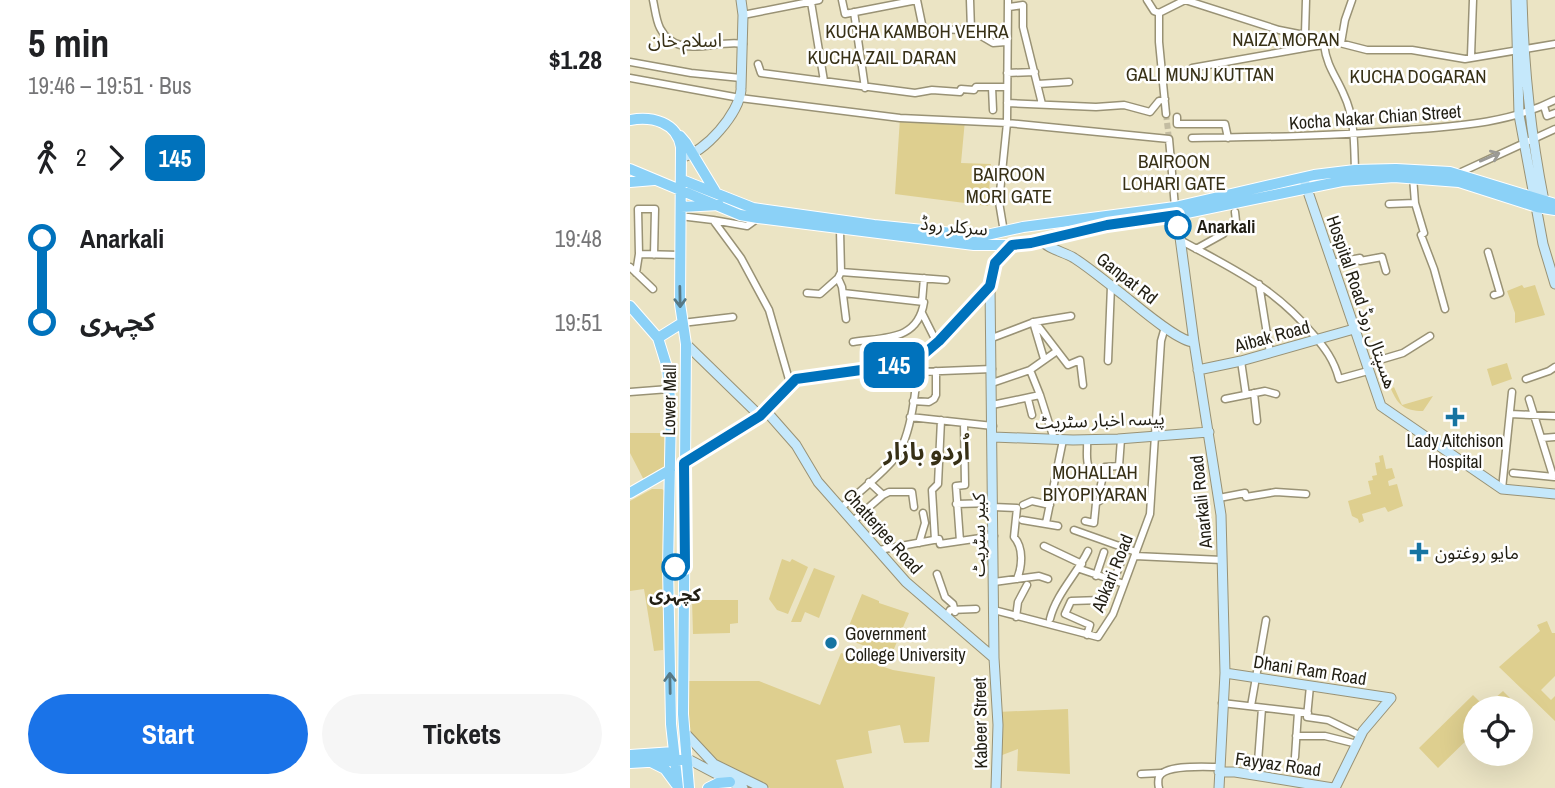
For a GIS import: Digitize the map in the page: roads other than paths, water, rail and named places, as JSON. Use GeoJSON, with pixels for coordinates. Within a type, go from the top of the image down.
{"type":"FeatureCollection","features":[{"type":"Feature","properties":{"kind":"main road"},"geometry":{"type":"LineString","coordinates":[[630,120],[655,120],[677,133],[687,155],[716,191]]}},
{"type":"Feature","properties":{"kind":"main road","name":"Lower Mall"},"geometry":{"type":"LineString","coordinates":[[687,155],[682,185],[680,255],[682,324],[686,344],[683,714],[689,788]]}},
{"type":"Feature","properties":{"kind":"main road"},"geometry":{"type":"LineString","coordinates":[[630,169],[682,185]]}},
{"type":"Feature","properties":{"kind":"main road","name":"سرکلر روڈ"},"geometry":{"type":"LineString","coordinates":[[682,185],[740,215],[840,230],[974,244],[1012,245],[1041,240],[1176,211],[1307,188],[1355,170],[1428,170],[1457,174],[1543,202],[1555,210]]}},
{"type":"Feature","properties":{"kind":"main road","name":"سرکلر روڈ"},"geometry":{"type":"LineString","coordinates":[[682,185],[716,191],[753,208],[841,221],[973,235],[1176,211],[1304,177],[1413,177],[1459,182],[1543,202]]}},
{"type":"Feature","properties":{"kind":"main road"},"geometry":{"type":"LineString","coordinates":[[630,181],[660,180]]}},
{"type":"Feature","properties":{"kind":"main road"},"geometry":{"type":"LineString","coordinates":[[681,211],[720,205]]}},
{"type":"Feature","properties":{"kind":"main road"},"geometry":{"type":"LineString","coordinates":[[1036,226],[1041,240]]}},
{"type":"Feature","properties":{"kind":"main road"},"geometry":{"type":"LineString","coordinates":[[1007,231],[1012,245]]}},
{"type":"Feature","properties":{"kind":"main road"},"geometry":{"type":"LineString","coordinates":[[630,306],[659,338],[682,324]]}},
{"type":"Feature","properties":{"kind":"main road","name":"Lower Mall"},"geometry":{"type":"LineString","coordinates":[[659,338],[667,367],[671,409],[668,568],[671,724],[678,788]]}},
{"type":"Feature","properties":{"kind":"main road"},"geometry":{"type":"LineString","coordinates":[[630,493],[670,470]]}},
{"type":"Feature","properties":{"kind":"main road"},"geometry":{"type":"LineString","coordinates":[[651,481],[663,484],[670,495]]}},
{"type":"Feature","properties":{"kind":"main road"},"geometry":{"type":"LineString","coordinates":[[668,568],[685,567]]}},
{"type":"Feature","properties":{"kind":"main road"},"geometry":{"type":"LineString","coordinates":[[630,755],[688,759]]}},
{"type":"Feature","properties":{"kind":"main road"},"geometry":{"type":"LineString","coordinates":[[630,763],[650,762],[674,756]]}},
{"type":"Feature","properties":{"kind":"main road"},"geometry":{"type":"LineString","coordinates":[[650,762],[670,774],[678,788]]}},
{"type":"Feature","properties":{"kind":"main road"},"geometry":{"type":"LineString","coordinates":[[708,788],[718,783],[730,782]]}},
{"type":"Feature","properties":{"kind":"street"},"geometry":{"type":"LineString","coordinates":[[653,0],[661,29],[672,42],[696,47],[733,42],[743,44]]}},
{"type":"Feature","properties":{"kind":"street"},"geometry":{"type":"LineString","coordinates":[[687,155],[710,139],[728,121],[741,88],[741,0]]}},
{"type":"Feature","properties":{"kind":"street"},"geometry":{"type":"LineString","coordinates":[[842,0],[845,14],[917,0],[923,29],[971,30],[993,43],[1006,42]]}},
{"type":"Feature","properties":{"kind":"street"},"geometry":{"type":"LineString","coordinates":[[970,0],[971,30]]}},
{"type":"Feature","properties":{"kind":"street"},"geometry":{"type":"LineString","coordinates":[[1147,0],[1154,11],[1159,13]]}},
{"type":"Feature","properties":{"kind":"street"},"geometry":{"type":"LineString","coordinates":[[1159,13],[1185,0],[1324,42],[1341,43],[1367,50],[1412,50],[1465,58],[1555,44]]}},
{"type":"Feature","properties":{"kind":"street"},"geometry":{"type":"LineString","coordinates":[[1306,0],[1306,35],[1310,47]]}},
{"type":"Feature","properties":{"kind":"street"},"geometry":{"type":"LineString","coordinates":[[1341,43],[1352,0]]}},
{"type":"Feature","properties":{"kind":"street"},"geometry":{"type":"LineString","coordinates":[[1471,56],[1473,0]]}},
{"type":"Feature","properties":{"kind":"street"},"geometry":{"type":"LineString","coordinates":[[1516,0],[1524,114],[1543,202],[1543,244],[1555,284]]}},
{"type":"Feature","properties":{"kind":"street"},"geometry":{"type":"LineString","coordinates":[[1520,49],[1522,0]]}},
{"type":"Feature","properties":{"kind":"street"},"geometry":{"type":"LineString","coordinates":[[743,15],[815,1],[824,82]]}},
{"type":"Feature","properties":{"kind":"street"},"geometry":{"type":"LineString","coordinates":[[1007,231],[999,202],[1007,123],[1006,42],[1009,3],[1023,5],[1023,27],[1042,104]]}},
{"type":"Feature","properties":{"kind":"street"},"geometry":{"type":"LineString","coordinates":[[854,12],[865,88]]}},
{"type":"Feature","properties":{"kind":"street"},"geometry":{"type":"LineString","coordinates":[[1007,103],[1124,106],[1166,113],[1158,31],[1159,13]]}},
{"type":"Feature","properties":{"kind":"street"},"geometry":{"type":"LineString","coordinates":[[1162,77],[1193,72],[1192,68],[1310,47],[1324,42]]}},
{"type":"Feature","properties":{"kind":"street"},"geometry":{"type":"LineString","coordinates":[[1324,42],[1329,69],[1345,96],[1352,119],[1355,170]]}},
{"type":"Feature","properties":{"kind":"street"},"geometry":{"type":"LineString","coordinates":[[630,62],[691,73],[741,88]]}},
{"type":"Feature","properties":{"kind":"street"},"geometry":{"type":"LineString","coordinates":[[758,64],[761,73],[915,93],[1007,87]]}},
{"type":"Feature","properties":{"kind":"street"},"geometry":{"type":"LineString","coordinates":[[1007,73],[1035,72]]}},
{"type":"Feature","properties":{"kind":"street"},"geometry":{"type":"LineString","coordinates":[[630,78],[741,88],[900,118],[1007,123],[1169,139],[1176,211]]}},
{"type":"Feature","properties":{"kind":"street"},"geometry":{"type":"LineString","coordinates":[[1038,84],[1069,82]]}},
{"type":"Feature","properties":{"kind":"street"},"geometry":{"type":"LineString","coordinates":[[992,87],[993,110]]}},
{"type":"Feature","properties":{"kind":"street"},"geometry":{"type":"LineString","coordinates":[[1150,112],[1158,101],[1165,99]]}},
{"type":"Feature","properties":{"kind":"street","name":"Kocha Nakar Chian Street"},"geometry":{"type":"LineString","coordinates":[[1192,138],[1353,135],[1457,127],[1524,114],[1555,100]]}},
{"type":"Feature","properties":{"kind":"street"},"geometry":{"type":"LineString","coordinates":[[1544,106],[1547,116],[1555,113]]}},
{"type":"Feature","properties":{"kind":"street"},"geometry":{"type":"LineString","coordinates":[[1177,117],[1177,124],[1225,124],[1228,138]]}},
{"type":"Feature","properties":{"kind":"street"},"geometry":{"type":"LineString","coordinates":[[1457,174],[1555,129]]}},
{"type":"Feature","properties":{"kind":"street","name":"Hospital Road ھسپتال روڈ"},"geometry":{"type":"LineString","coordinates":[[1304,177],[1381,406],[1502,489],[1555,494]]}},
{"type":"Feature","properties":{"kind":"street"},"geometry":{"type":"LineString","coordinates":[[1413,177],[1415,203],[1424,233],[1421,235],[1445,309]]}},
{"type":"Feature","properties":{"kind":"street"},"geometry":{"type":"LineString","coordinates":[[1389,204],[1415,203]]}},
{"type":"Feature","properties":{"kind":"street"},"geometry":{"type":"LineString","coordinates":[[636,273],[639,254],[638,209],[655,209],[654,255]]}},
{"type":"Feature","properties":{"kind":"street"},"geometry":{"type":"LineString","coordinates":[[681,211],[747,226],[758,218]]}},
{"type":"Feature","properties":{"kind":"street","name":"Anarkali Road"},"geometry":{"type":"LineString","coordinates":[[1176,211],[1219,498],[1225,673],[1219,788]]}},
{"type":"Feature","properties":{"kind":"street"},"geometry":{"type":"LineString","coordinates":[[1196,249],[1223,234],[1236,221],[1235,212]]}},
{"type":"Feature","properties":{"kind":"street"},"geometry":{"type":"LineString","coordinates":[[713,220],[741,258],[769,310],[790,383]]}},
{"type":"Feature","properties":{"kind":"street"},"geometry":{"type":"LineString","coordinates":[[840,230],[839,275],[846,319]]}},
{"type":"Feature","properties":{"kind":"street","name":"Ganpat Rd"},"geometry":{"type":"LineString","coordinates":[[1041,240],[1045,245],[1083,264],[1165,327],[1189,342],[1194,342]]}},
{"type":"Feature","properties":{"kind":"street"},"geometry":{"type":"LineString","coordinates":[[1180,240],[1259,284],[1294,312],[1334,360],[1339,379],[1404,353],[1430,336]]}},
{"type":"Feature","properties":{"kind":"street"},"geometry":{"type":"LineString","coordinates":[[684,463],[763,413],[790,383],[803,376],[854,373],[890,366],[918,356],[937,343],[990,286],[995,263],[1012,245]]}},
{"type":"Feature","properties":{"kind":"street"},"geometry":{"type":"LineString","coordinates":[[1488,252],[1500,293],[1494,295]]}},
{"type":"Feature","properties":{"kind":"street"},"geometry":{"type":"LineString","coordinates":[[639,254],[680,255]]}},
{"type":"Feature","properties":{"kind":"street"},"geometry":{"type":"LineString","coordinates":[[1332,263],[1381,257],[1386,271]]}},
{"type":"Feature","properties":{"kind":"street"},"geometry":{"type":"LineString","coordinates":[[630,267],[653,289]]}},
{"type":"Feature","properties":{"kind":"street"},"geometry":{"type":"LineString","coordinates":[[807,293],[820,294],[839,275],[947,280]]}},
{"type":"Feature","properties":{"kind":"street"},"geometry":{"type":"LineString","coordinates":[[853,342],[909,331],[922,313],[924,278]]}},
{"type":"Feature","properties":{"kind":"street"},"geometry":{"type":"LineString","coordinates":[[1259,284],[1270,353]]}},
{"type":"Feature","properties":{"kind":"street","name":"کبیر سٹریٹ"},"geometry":{"type":"LineString","coordinates":[[990,286],[994,657]]}},
{"type":"Feature","properties":{"kind":"street"},"geometry":{"type":"LineString","coordinates":[[1108,361],[1111,286]]}},
{"type":"Feature","properties":{"kind":"street"},"geometry":{"type":"LineString","coordinates":[[843,293],[922,302]]}},
{"type":"Feature","properties":{"kind":"street"},"geometry":{"type":"LineString","coordinates":[[922,313],[937,343]]}},
{"type":"Feature","properties":{"kind":"street"},"geometry":{"type":"LineString","coordinates":[[992,338],[1034,322],[1071,316]]}},
{"type":"Feature","properties":{"kind":"street"},"geometry":{"type":"LineString","coordinates":[[682,324],[733,317]]}},
{"type":"Feature","properties":{"kind":"street"},"geometry":{"type":"LineString","coordinates":[[1034,322],[1068,365],[1080,360],[1083,385]]}},
{"type":"Feature","properties":{"kind":"street"},"geometry":{"type":"LineString","coordinates":[[1034,322],[1044,359]]}},
{"type":"Feature","properties":{"kind":"street","name":"Abkari Road"},"geometry":{"type":"LineString","coordinates":[[994,610],[1098,637],[1113,614],[1150,514],[1161,341],[1165,327]]}},
{"type":"Feature","properties":{"kind":"street","name":"Aibak Road"},"geometry":{"type":"LineString","coordinates":[[1198,370],[1241,361],[1354,329]]}},
{"type":"Feature","properties":{"kind":"street","name":"Chatterjee Road"},"geometry":{"type":"LineString","coordinates":[[686,344],[796,445],[818,482],[906,582],[994,657]]}},
{"type":"Feature","properties":{"kind":"street"},"geometry":{"type":"LineString","coordinates":[[992,383],[1030,370],[1057,351]]}},
{"type":"Feature","properties":{"kind":"street"},"geometry":{"type":"LineString","coordinates":[[841,508],[895,458],[902,446],[913,401],[918,356]]}},
{"type":"Feature","properties":{"kind":"street"},"geometry":{"type":"LineString","coordinates":[[1241,361],[1246,395]]}},
{"type":"Feature","properties":{"kind":"street"},"geometry":{"type":"LineString","coordinates":[[1526,379],[1555,366]]}},
{"type":"Feature","properties":{"kind":"street"},"geometry":{"type":"LineString","coordinates":[[917,372],[992,369]]}},
{"type":"Feature","properties":{"kind":"street"},"geometry":{"type":"LineString","coordinates":[[1030,370],[1058,440],[1046,523]]}},
{"type":"Feature","properties":{"kind":"street"},"geometry":{"type":"LineString","coordinates":[[913,401],[929,402],[934,399],[936,371]]}},
{"type":"Feature","properties":{"kind":"street"},"geometry":{"type":"LineString","coordinates":[[630,392],[669,388]]}},
{"type":"Feature","properties":{"kind":"street"},"geometry":{"type":"LineString","coordinates":[[1225,399],[1265,391],[1276,394]]}},
{"type":"Feature","properties":{"kind":"street"},"geometry":{"type":"LineString","coordinates":[[1502,489],[1512,392]]}},
{"type":"Feature","properties":{"kind":"street"},"geometry":{"type":"LineString","coordinates":[[1254,393],[1257,421]]}},
{"type":"Feature","properties":{"kind":"street"},"geometry":{"type":"LineString","coordinates":[[992,405],[1040,395]]}},
{"type":"Feature","properties":{"kind":"street"},"geometry":{"type":"LineString","coordinates":[[1028,399],[1032,415]]}},
{"type":"Feature","properties":{"kind":"street"},"geometry":{"type":"LineString","coordinates":[[1513,473],[1554,477],[1552,463],[1529,399]]}},
{"type":"Feature","properties":{"kind":"street"},"geometry":{"type":"LineString","coordinates":[[1510,414],[1555,416]]}},
{"type":"Feature","properties":{"kind":"street"},"geometry":{"type":"LineString","coordinates":[[910,417],[993,426]]}},
{"type":"Feature","properties":{"kind":"street"},"geometry":{"type":"LineString","coordinates":[[935,540],[932,490],[938,484],[941,420]]}},
{"type":"Feature","properties":{"kind":"street"},"geometry":{"type":"LineString","coordinates":[[960,541],[956,486],[965,485],[964,423]]}},
{"type":"Feature","properties":{"kind":"street","name":"پیسہ اخبار سٹریٹ"},"geometry":{"type":"LineString","coordinates":[[993,437],[1087,440],[1209,432]]}},
{"type":"Feature","properties":{"kind":"street"},"geometry":{"type":"LineString","coordinates":[[1542,438],[1555,437]]}},
{"type":"Feature","properties":{"kind":"street"},"geometry":{"type":"LineString","coordinates":[[1086,521],[1094,523],[1096,503],[1101,500],[1100,489],[1105,467],[1119,467],[1121,439]]}},
{"type":"Feature","properties":{"kind":"street"},"geometry":{"type":"LineString","coordinates":[[1087,440],[1088,467],[1092,472],[1102,475]]}},
{"type":"Feature","properties":{"kind":"street"},"geometry":{"type":"LineString","coordinates":[[869,482],[883,495]]}},
{"type":"Feature","properties":{"kind":"street"},"geometry":{"type":"LineString","coordinates":[[853,521],[889,492],[912,492],[914,507]]}},
{"type":"Feature","properties":{"kind":"street"},"geometry":{"type":"LineString","coordinates":[[1219,498],[1245,493],[1246,498],[1276,492],[1306,495]]}},
{"type":"Feature","properties":{"kind":"street"},"geometry":{"type":"LineString","coordinates":[[1023,505],[1032,501],[1050,505]]}},
{"type":"Feature","properties":{"kind":"street"},"geometry":{"type":"LineString","coordinates":[[956,504],[1017,508],[1014,537],[1020,543],[1021,568],[1017,579]]}},
{"type":"Feature","properties":{"kind":"street"},"geometry":{"type":"LineString","coordinates":[[919,543],[925,523],[923,513]]}},
{"type":"Feature","properties":{"kind":"street"},"geometry":{"type":"LineString","coordinates":[[1022,520],[1058,526]]}},
{"type":"Feature","properties":{"kind":"street"},"geometry":{"type":"LineString","coordinates":[[1074,530],[1135,554],[1223,560]]}},
{"type":"Feature","properties":{"kind":"street"},"geometry":{"type":"LineString","coordinates":[[879,550],[935,540],[939,540],[940,544],[993,536]]}},
{"type":"Feature","properties":{"kind":"street"},"geometry":{"type":"LineString","coordinates":[[1044,546],[1097,576],[1124,584]]}},
{"type":"Feature","properties":{"kind":"street"},"geometry":{"type":"LineString","coordinates":[[1114,580],[1126,549]]}},
{"type":"Feature","properties":{"kind":"street"},"geometry":{"type":"LineString","coordinates":[[1050,619],[1053,608],[1088,551]]}},
{"type":"Feature","properties":{"kind":"street"},"geometry":{"type":"LineString","coordinates":[[1097,576],[1104,552]]}},
{"type":"Feature","properties":{"kind":"street"},"geometry":{"type":"LineString","coordinates":[[937,574],[955,612]]}},
{"type":"Feature","properties":{"kind":"street"},"geometry":{"type":"LineString","coordinates":[[994,582],[1039,576],[1048,579]]}},
{"type":"Feature","properties":{"kind":"street"},"geometry":{"type":"LineString","coordinates":[[1016,617],[1018,602],[1027,585]]}},
{"type":"Feature","properties":{"kind":"street"},"geometry":{"type":"LineString","coordinates":[[1087,635],[1090,625],[1065,614],[1071,601],[1101,600]]}},
{"type":"Feature","properties":{"kind":"street"},"geometry":{"type":"LineString","coordinates":[[946,617],[950,610],[955,612],[976,609]]}},
{"type":"Feature","properties":{"kind":"street"},"geometry":{"type":"LineString","coordinates":[[1251,706],[1266,620]]}},
{"type":"Feature","properties":{"kind":"street","name":"Kabeer Street"},"geometry":{"type":"LineString","coordinates":[[994,657],[998,725],[996,788]]}},
{"type":"Feature","properties":{"kind":"street","name":"Dhani Ram Road"},"geometry":{"type":"LineString","coordinates":[[1225,673],[1391,698],[1359,740]]}},
{"type":"Feature","properties":{"kind":"street"},"geometry":{"type":"LineString","coordinates":[[1310,686],[1307,717],[1328,720],[1359,740]]}},
{"type":"Feature","properties":{"kind":"street"},"geometry":{"type":"LineString","coordinates":[[1222,703],[1308,713]]}},
{"type":"Feature","properties":{"kind":"street"},"geometry":{"type":"LineString","coordinates":[[1257,775],[1262,708]]}},
{"type":"Feature","properties":{"kind":"street"},"geometry":{"type":"LineString","coordinates":[[1295,757],[1298,712]]}},
{"type":"Feature","properties":{"kind":"street"},"geometry":{"type":"LineString","coordinates":[[686,734],[714,764],[763,788]]}},
{"type":"Feature","properties":{"kind":"street"},"geometry":{"type":"LineString","coordinates":[[1296,736],[1359,740]]}},
{"type":"Feature","properties":{"kind":"street"},"geometry":{"type":"LineString","coordinates":[[1334,788],[1359,740]]}},
{"type":"Feature","properties":{"kind":"street"},"geometry":{"type":"LineString","coordinates":[[688,759],[743,788]]}},
{"type":"Feature","properties":{"kind":"street"},"geometry":{"type":"LineString","coordinates":[[1159,788],[1158,779],[1170,768],[1219,769]]}},
{"type":"Feature","properties":{"kind":"street","name":"Fayyaz Road"},"geometry":{"type":"LineString","coordinates":[[1219,769],[1297,785],[1334,788]]}},
{"type":"Feature","properties":{"kind":"street"},"geometry":{"type":"LineString","coordinates":[[1141,774],[1161,774]]}},
{"type":"Feature","properties":{"kind":"tunnel"},"geometry":{"type":"LineString","coordinates":[[1166,114],[1169,139]]}},
{"type":"Feature","properties":{"kind":"place","name":"Anarkali"},"geometry":{"type":"Point","coordinates":[1178,226]}},
{"type":"Feature","properties":{"kind":"place","name":"Lady Aitchison Hospital"},"geometry":{"type":"Point","coordinates":[1455,417]}},
{"type":"Feature","properties":{"kind":"place","name":"مایو روغتون"},"geometry":{"type":"Point","coordinates":[1419,552]}},
{"type":"Feature","properties":{"kind":"place","name":"کچہری"},"geometry":{"type":"Point","coordinates":[675,567]}},
{"type":"Feature","properties":{"kind":"place","name":"Government College University"},"geometry":{"type":"Point","coordinates":[831,643]}},
{"type":"Feature","properties":{"kind":"district","name":"KUCHA KAMBOH VEHRA"},"geometry":{"type":"Point","coordinates":[917,31]}},
{"type":"Feature","properties":{"kind":"district","name":"NAIZA MORAN"},"geometry":{"type":"Point","coordinates":[1286,39]}},
{"type":"Feature","properties":{"kind":"district","name":"اسلام خان"},"geometry":{"type":"Point","coordinates":[685,40]}},
{"type":"Feature","properties":{"kind":"district","name":"KUCHA ZAIL DARAN"},"geometry":{"type":"Point","coordinates":[882,57]}},
{"type":"Feature","properties":{"kind":"district","name":"GALI MUNJ KUTTAN"},"geometry":{"type":"Point","coordinates":[1200,74]}},
{"type":"Feature","properties":{"kind":"district","name":"KUCHA DOGARAN"},"geometry":{"type":"Point","coordinates":[1418,76]}},
{"type":"Feature","properties":{"kind":"district","name":"BAIROON LOHARI GATE"},"geometry":{"type":"Point","coordinates":[1174,172]}},
{"type":"Feature","properties":{"kind":"district","name":"BAIROON MORI GATE"},"geometry":{"type":"Point","coordinates":[1009,185]}},
{"type":"Feature","properties":{"kind":"district","name":"اُردو بازار"},"geometry":{"type":"Point","coordinates":[927,451]}},
{"type":"Feature","properties":{"kind":"district","name":"MOHALLAH BIYOPIYARAN"},"geometry":{"type":"Point","coordinates":[1095,483]}}]}
